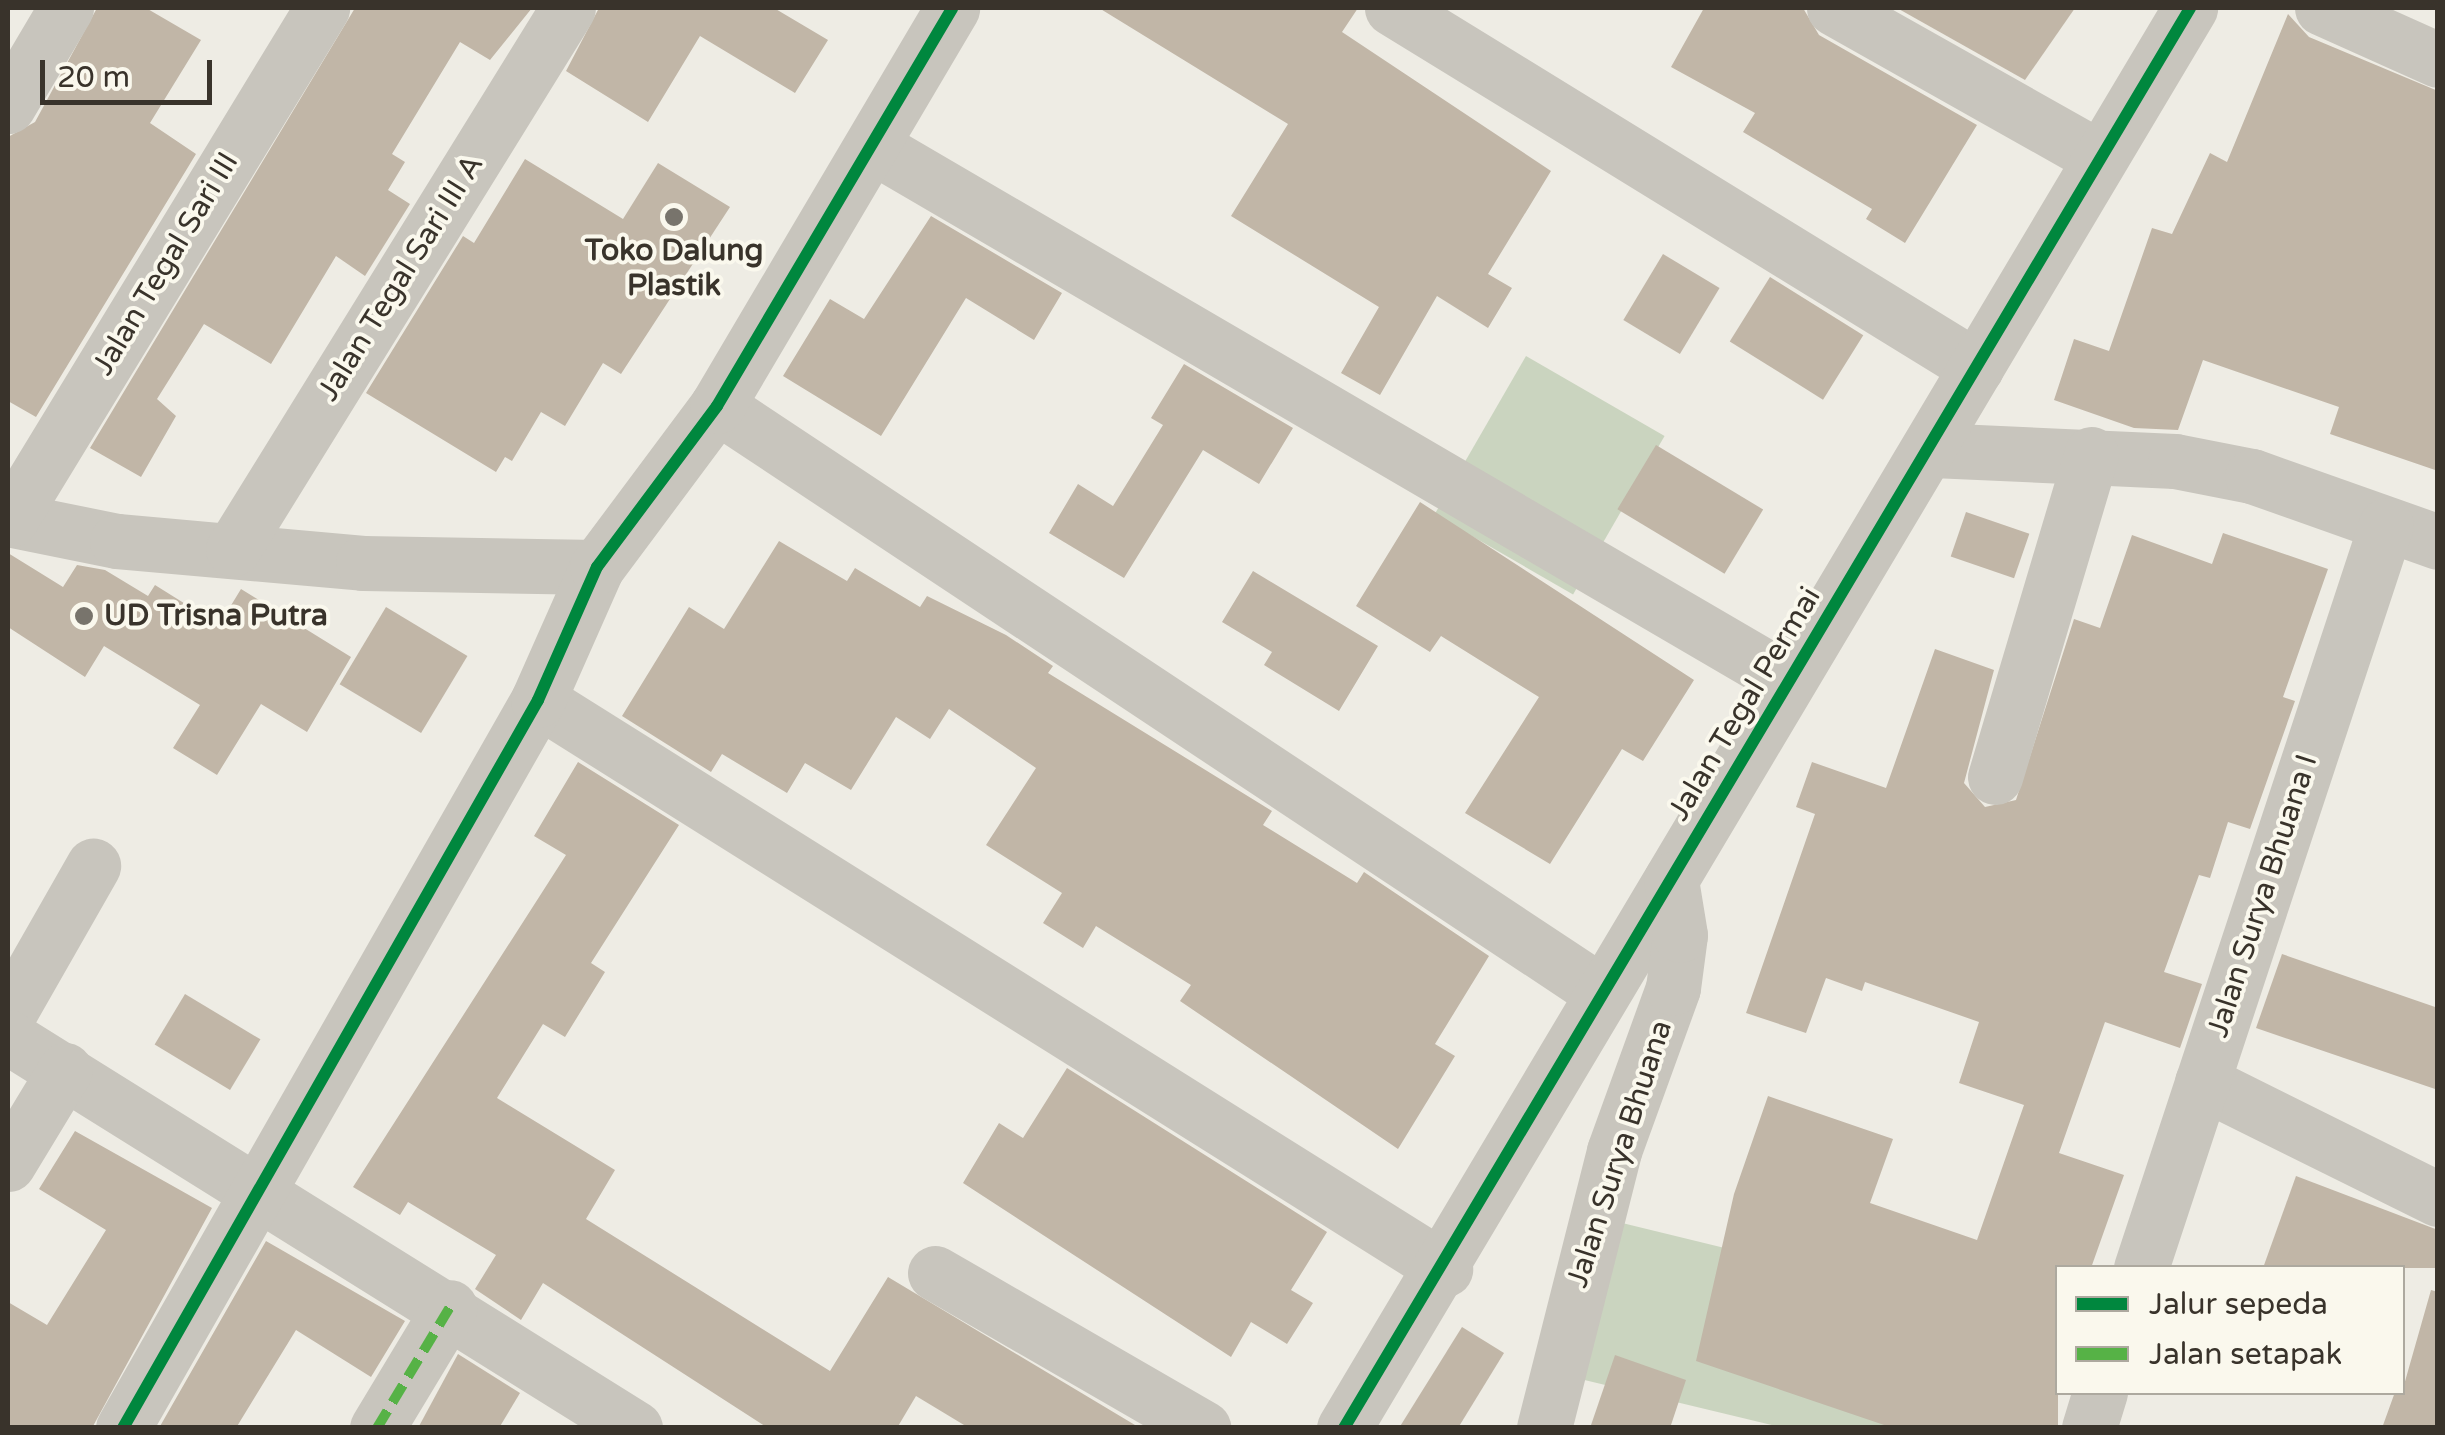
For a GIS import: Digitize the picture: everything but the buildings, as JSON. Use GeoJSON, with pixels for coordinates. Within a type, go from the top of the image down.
{"type":"FeatureCollection","features":[{"type":"Feature","properties":{"kind":"street"},"geometry":{"type":"LineString","coordinates":[[8,106],[66,8]]}},
{"type":"Feature","properties":{"kind":"street","name":"Jalan Tegal Sari III"},"geometry":{"type":"LineString","coordinates":[[9,520],[322,8]]}},
{"type":"Feature","properties":{"kind":"street","name":"Jalan Tegal Sari III A"},"geometry":{"type":"LineString","coordinates":[[233,549],[568,8]]}},
{"type":"Feature","properties":{"kind":"street"},"geometry":{"type":"LineString","coordinates":[[123,1428],[261,1196],[538,700],[597,567],[718,406],[874,147],[952,8]]}},
{"type":"Feature","properties":{"kind":"street"},"geometry":{"type":"LineString","coordinates":[[1392,8],[1976,366]]}},
{"type":"Feature","properties":{"kind":"street"},"geometry":{"type":"LineString","coordinates":[[1834,8],[2098,157]]}},
{"type":"Feature","properties":{"kind":"street","name":"Jalan Tegal Permai"},"geometry":{"type":"LineString","coordinates":[[1344,1428],[1445,1270],[1784,678],[1933,450],[1976,366],[2190,8]]}},
{"type":"Feature","properties":{"kind":"street"},"geometry":{"type":"LineString","coordinates":[[2322,8],[2438,60]]}},
{"type":"Feature","properties":{"kind":"street"},"geometry":{"type":"LineString","coordinates":[[874,147],[1784,678]]}},
{"type":"Feature","properties":{"kind":"street"},"geometry":{"type":"LineString","coordinates":[[718,406],[1601,992]]}},
{"type":"Feature","properties":{"kind":"street"},"geometry":{"type":"LineString","coordinates":[[1933,450],[2091,454],[2252,476],[2438,542]]}},
{"type":"Feature","properties":{"kind":"street"},"geometry":{"type":"LineString","coordinates":[[1995,776],[2091,454]]}},
{"type":"Feature","properties":{"kind":"street"},"geometry":{"type":"LineString","coordinates":[[9,520],[117,541],[363,564],[597,567]]}},
{"type":"Feature","properties":{"kind":"street","name":"Jalan Surya Bhuana I"},"geometry":{"type":"LineString","coordinates":[[2142,1265],[2386,526]]}},
{"type":"Feature","properties":{"kind":"street"},"geometry":{"type":"LineString","coordinates":[[538,700],[1445,1270]]}},
{"type":"Feature","properties":{"kind":"street"},"geometry":{"type":"LineString","coordinates":[[8,1015],[94,866]]}},
{"type":"Feature","properties":{"kind":"street","name":"Jalan Surya Bhuana"},"geometry":{"type":"LineString","coordinates":[[1544,1428],[1614,1150],[1673,988],[1680,936],[1671,880]]}},
{"type":"Feature","properties":{"kind":"street"},"geometry":{"type":"LineString","coordinates":[[8,1037],[261,1196],[450,1306],[634,1428]]}},
{"type":"Feature","properties":{"kind":"street"},"geometry":{"type":"LineString","coordinates":[[8,1164],[65,1070]]}},
{"type":"Feature","properties":{"kind":"street"},"geometry":{"type":"LineString","coordinates":[[2202,1082],[2438,1199]]}},
{"type":"Feature","properties":{"kind":"street"},"geometry":{"type":"LineString","coordinates":[[935,1273],[1204,1428]]}},
{"type":"Feature","properties":{"kind":"street"},"geometry":{"type":"LineString","coordinates":[[377,1428],[450,1306]]}},
{"type":"Feature","properties":{"kind":"street"},"geometry":{"type":"LineString","coordinates":[[2089,1428],[2099,1395]]}},
{"type":"Feature","properties":{"kind":"green space"},"geometry":{"type":"Polygon","coordinates":[[[1526,356],[1665,436],[1573,594],[1434,514],[1526,356]]]}},
{"type":"Feature","properties":{"kind":"green space"},"geometry":{"type":"Polygon","coordinates":[[[1614,1221],[1946,1302],[1915,1427],[1780,1427],[1572,1377],[1614,1221]]]}},
{"type":"Feature","properties":{"kind":"marked path"},"geometry":{"type":"LineString","coordinates":[[377,1428],[450,1307]]}},
{"type":"Feature","properties":{"kind":"cycle path"},"geometry":{"type":"LineString","coordinates":[[123,1428],[538,700],[597,567],[717,406],[952,8]]}},
{"type":"Feature","properties":{"kind":"cycle path"},"geometry":{"type":"LineString","coordinates":[[1344,1428],[2190,8]]}},
{"type":"Feature","properties":{"kind":"place","name":"Toko Dalung Plastik"},"geometry":{"type":"Point","coordinates":[674,217]}},
{"type":"Feature","properties":{"kind":"place","name":"UD Trisna Putra"},"geometry":{"type":"Point","coordinates":[84,616]}}]}
